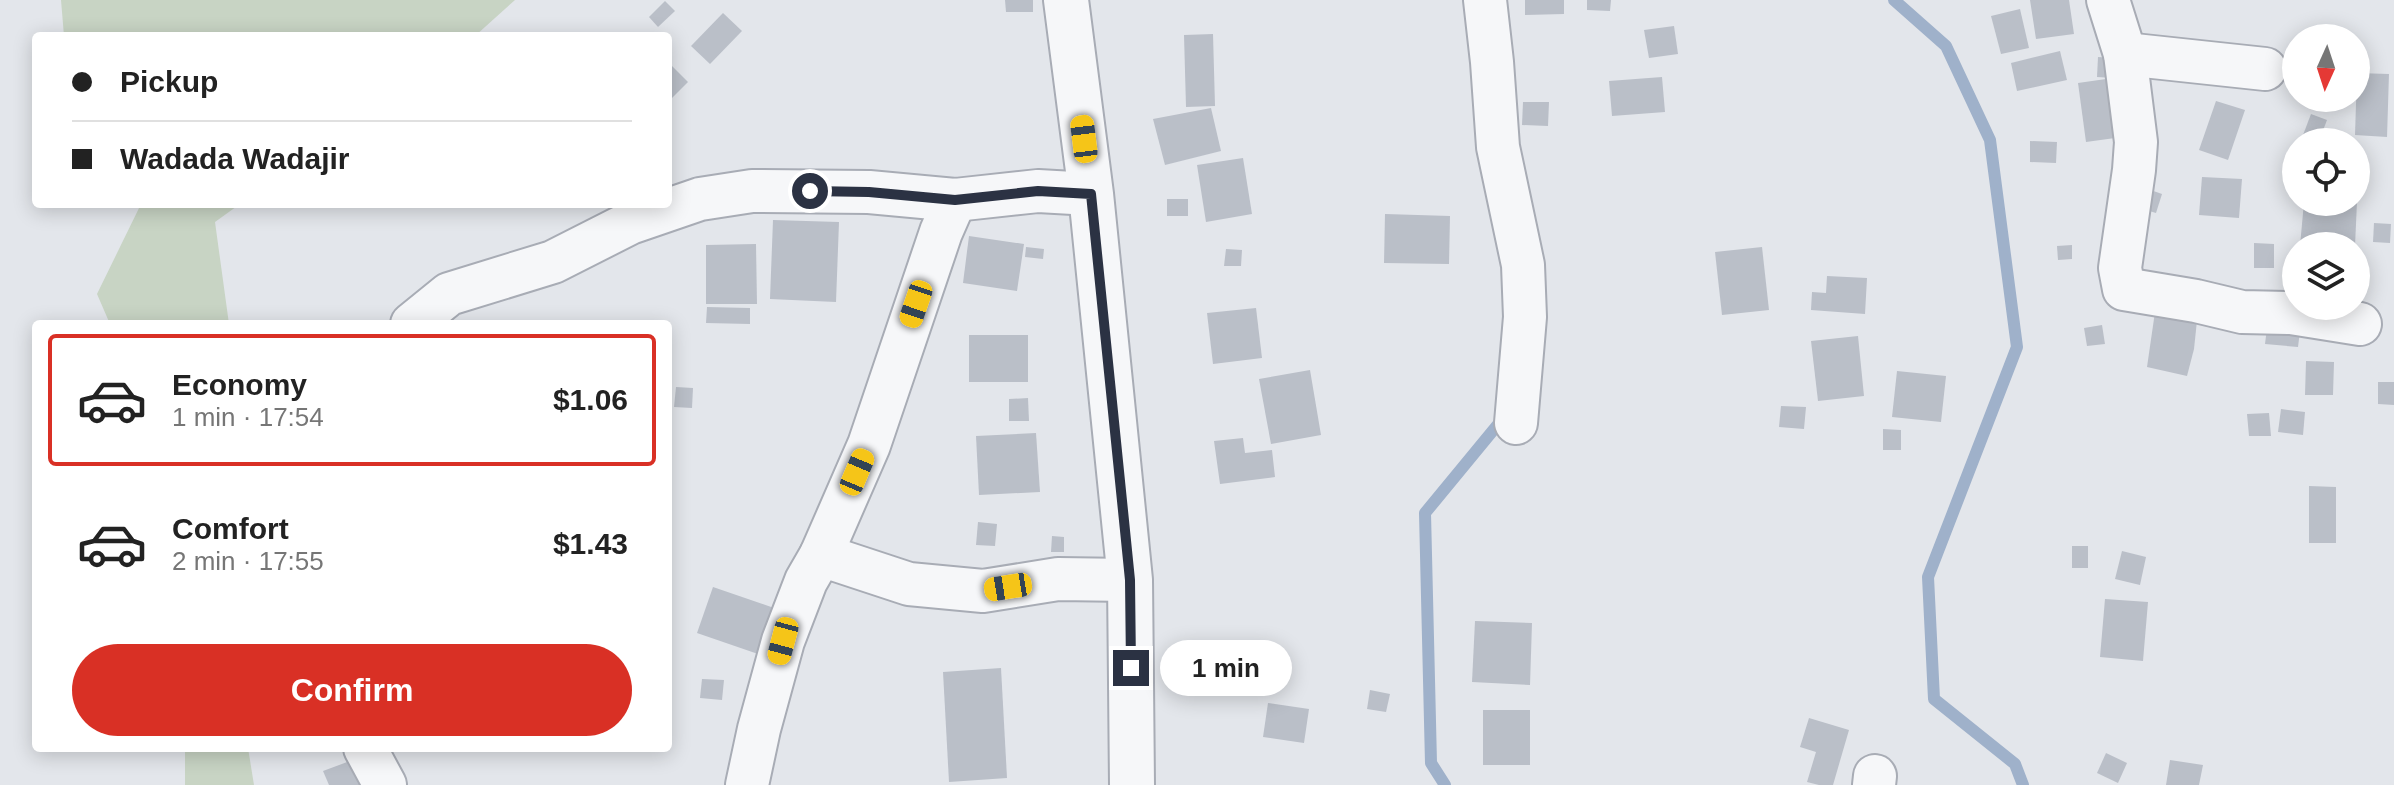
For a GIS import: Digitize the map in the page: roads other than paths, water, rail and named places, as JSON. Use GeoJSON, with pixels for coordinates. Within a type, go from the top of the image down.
{"type":"FeatureCollection","features":[{"type":"Feature","properties":{"kind":"street"},"geometry":{"type":"LineString","coordinates":[[1066,0],[1091,194],[1130,580],[1132,785]]}},
{"type":"Feature","properties":{"kind":"street"},"geometry":{"type":"LineString","coordinates":[[1485,0],[1498,147],[1523,265],[1525,317],[1516,423]]}},
{"type":"Feature","properties":{"kind":"street"},"geometry":{"type":"LineString","coordinates":[[2108,0],[2125,54],[2136,142],[2120,268],[2124,289],[2242,312],[2291,313],[2360,324]]}},
{"type":"Feature","properties":{"kind":"street"},"geometry":{"type":"LineString","coordinates":[[2125,54],[2265,69]]}},
{"type":"Feature","properties":{"kind":"street"},"geometry":{"type":"LineString","coordinates":[[417,320],[449,294],[553,262],[630,223],[700,199],[752,191],[869,192],[955,200],[1038,191],[1091,194]]}},
{"type":"Feature","properties":{"kind":"street"},"geometry":{"type":"LineString","coordinates":[[747,785],[783,641],[806,581],[821,555],[869,445],[941,232],[955,200]]}},
{"type":"Feature","properties":{"kind":"street"},"geometry":{"type":"LineString","coordinates":[[821,555],[909,584],[983,591],[1058,579],[1130,580]]}},
{"type":"Feature","properties":{"kind":"street"},"geometry":{"type":"LineString","coordinates":[[367,752],[385,785]]}},
{"type":"Feature","properties":{"kind":"waterway"},"geometry":{"type":"LineString","coordinates":[[1894,0],[1946,46],[1990,140],[2017,347],[1928,577],[1934,699],[2015,764],[2023,785]]}},
{"type":"Feature","properties":{"kind":"waterway"},"geometry":{"type":"LineString","coordinates":[[1445,785],[1431,763],[1425,513],[1500,422],[1501,411]]}}]}
